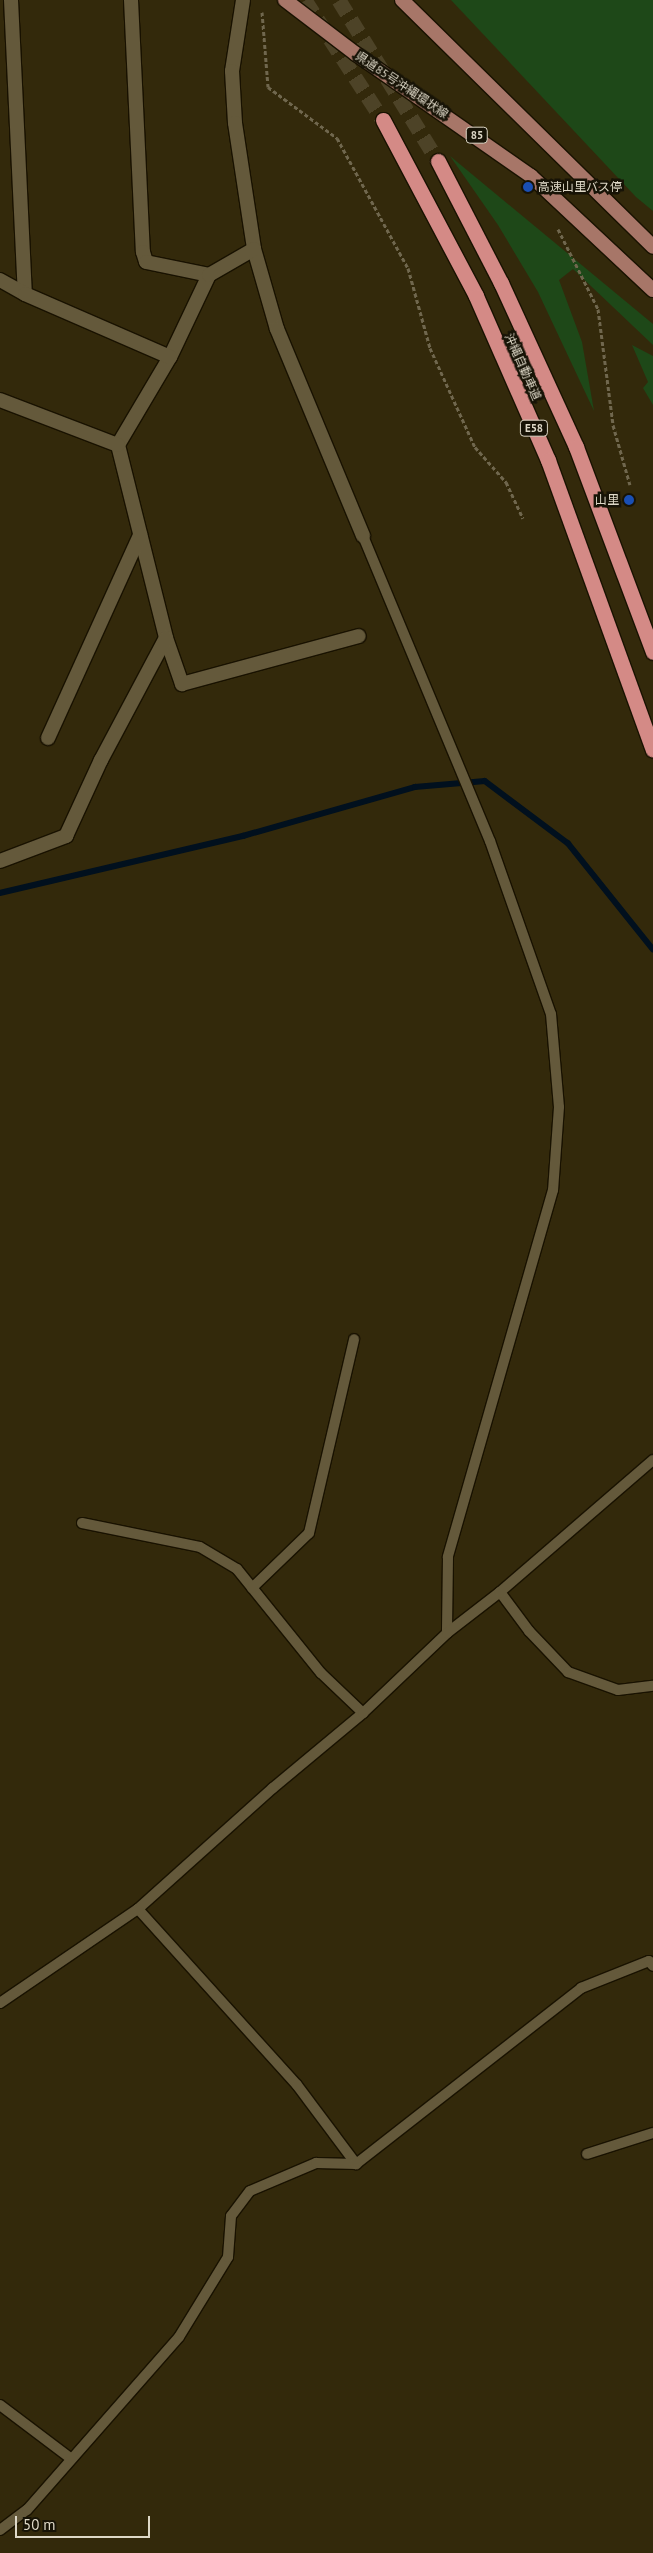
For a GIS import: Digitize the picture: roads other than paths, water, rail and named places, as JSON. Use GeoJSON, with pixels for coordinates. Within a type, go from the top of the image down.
{"type":"FeatureCollection","features":[{"type":"Feature","properties":{"kind":"highway","name":"沖縄自動車道"},"geometry":{"type":"LineString","coordinates":[[383,120],[476,296],[548,460],[653,750]]}},
{"type":"Feature","properties":{"kind":"highway","name":"沖縄自動車道"},"geometry":{"type":"LineString","coordinates":[[438,161],[501,283],[576,447],[653,652]]}},
{"type":"Feature","properties":{"kind":"main road","name":"県道85号沖縄環状線"},"geometry":{"type":"LineString","coordinates":[[285,0],[356,54],[532,176],[653,290]]}},
{"type":"Feature","properties":{"kind":"main road"},"geometry":{"type":"LineString","coordinates":[[402,0],[653,248]]}},
{"type":"Feature","properties":{"kind":"street"},"geometry":{"type":"LineString","coordinates":[[11,0],[25,294]]}},
{"type":"Feature","properties":{"kind":"street"},"geometry":{"type":"LineString","coordinates":[[131,0],[135,126],[146,262],[209,275]]}},
{"type":"Feature","properties":{"kind":"street"},"geometry":{"type":"LineString","coordinates":[[243,0],[232,71],[234,115],[254,249],[277,329],[363,536]]}},
{"type":"Feature","properties":{"kind":"street"},"geometry":{"type":"LineString","coordinates":[[254,249],[209,275],[170,357],[118,445],[166,638],[182,684],[360,636]]}},
{"type":"Feature","properties":{"kind":"street"},"geometry":{"type":"LineString","coordinates":[[0,280],[25,294],[170,357]]}},
{"type":"Feature","properties":{"kind":"street"},"geometry":{"type":"LineString","coordinates":[[0,400],[118,445]]}},
{"type":"Feature","properties":{"kind":"street"},"geometry":{"type":"LineString","coordinates":[[48,738],[140,535]]}},
{"type":"Feature","properties":{"kind":"street"},"geometry":{"type":"LineString","coordinates":[[0,861],[66,836],[101,760],[166,638]]}},
{"type":"Feature","properties":{"kind":"lane"},"geometry":{"type":"LineString","coordinates":[[363,536],[490,841],[544,996],[550,1014],[559,1107],[553,1190],[448,1557],[447,1633]]}},
{"type":"Feature","properties":{"kind":"lane"},"geometry":{"type":"LineString","coordinates":[[252,1588],[309,1533],[354,1339]]}},
{"type":"Feature","properties":{"kind":"lane"},"geometry":{"type":"LineString","coordinates":[[0,2003],[138,1909],[273,1788],[363,1713],[447,1633],[500,1592],[653,1460]]}},
{"type":"Feature","properties":{"kind":"lane"},"geometry":{"type":"LineString","coordinates":[[82,1523],[200,1547],[237,1569],[321,1674],[363,1713]]}},
{"type":"Feature","properties":{"kind":"lane"},"geometry":{"type":"LineString","coordinates":[[500,1592],[529,1631],[568,1672],[618,1690],[653,1686]]}},
{"type":"Feature","properties":{"kind":"lane"},"geometry":{"type":"LineString","coordinates":[[138,1909],[297,2085],[356,2164]]}},
{"type":"Feature","properties":{"kind":"lane"},"geometry":{"type":"LineString","coordinates":[[0,2530],[27,2510],[70,2458],[179,2337],[228,2257],[231,2216],[250,2191],[316,2163],[356,2164],[581,1988],[649,1961],[653,1966]]}},
{"type":"Feature","properties":{"kind":"lane"},"geometry":{"type":"LineString","coordinates":[[587,2154],[653,2133]]}},
{"type":"Feature","properties":{"kind":"lane"},"geometry":{"type":"LineString","coordinates":[[0,2405],[70,2458]]}},
{"type":"Feature","properties":{"kind":"waterway"},"geometry":{"type":"LineString","coordinates":[[0,893],[243,836],[415,787],[485,781],[568,843],[653,949]]}},
{"type":"Feature","properties":{"kind":"tunnel"},"geometry":{"type":"LineString","coordinates":[[305,0],[383,120]]}},
{"type":"Feature","properties":{"kind":"tunnel"},"geometry":{"type":"LineString","coordinates":[[339,0],[438,161]]}},
{"type":"Feature","properties":{"kind":"place","name":"高速山里バス停"},"geometry":{"type":"Point","coordinates":[528,187]}},
{"type":"Feature","properties":{"kind":"place","name":"山里"},"geometry":{"type":"Point","coordinates":[629,500]}}]}
